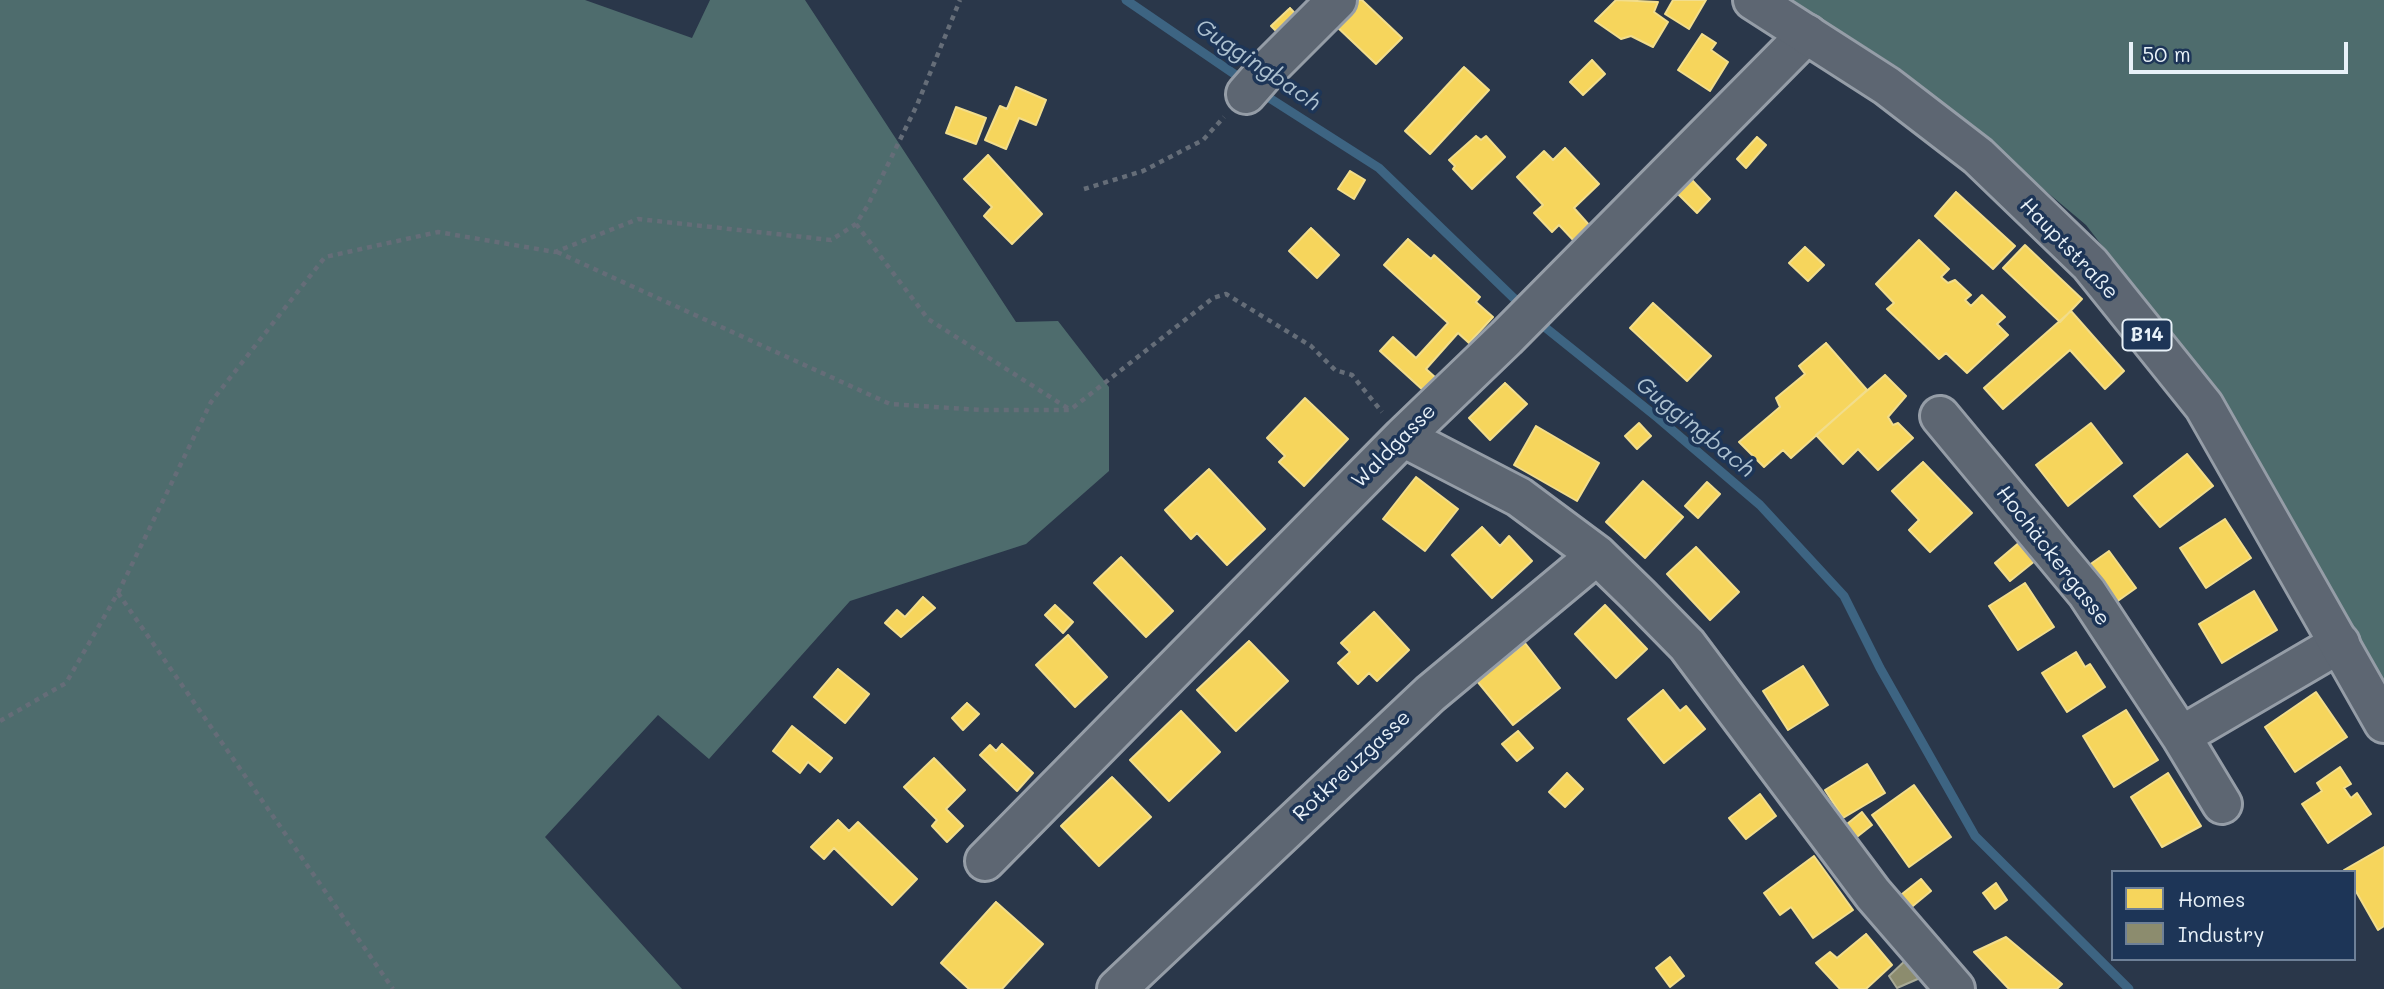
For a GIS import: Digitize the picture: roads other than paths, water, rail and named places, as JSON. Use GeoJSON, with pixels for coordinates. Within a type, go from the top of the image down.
{"type":"FeatureCollection","features":[{"type":"Feature","properties":{"kind":"street"},"geometry":{"type":"LineString","coordinates":[[1256,82],[1337,0]]}},
{"type":"Feature","properties":{"kind":"street","name":"Hauptstraße"},"geometry":{"type":"LineString","coordinates":[[1752,0],[1887,86],[1978,156],[2090,264],[2204,406],[2384,723]]}},
{"type":"Feature","properties":{"kind":"street","name":"Waldgasse"},"geometry":{"type":"LineString","coordinates":[[985,861],[1403,437],[1506,338],[1807,34]]}},
{"type":"Feature","properties":{"kind":"street","name":"Hochäckergasse"},"geometry":{"type":"LineString","coordinates":[[1940,416],[2087,593],[2181,736],[2222,804]]}},
{"type":"Feature","properties":{"kind":"street"},"geometry":{"type":"LineString","coordinates":[[1403,437],[1519,497],[1597,555],[1687,645],[1873,894],[1955,989]]}},
{"type":"Feature","properties":{"kind":"street","name":"Rotkreuzgasse"},"geometry":{"type":"LineString","coordinates":[[1117,989],[1430,694],[1597,555]]}},
{"type":"Feature","properties":{"kind":"street"},"geometry":{"type":"LineString","coordinates":[[2181,736],[2340,643]]}},
{"type":"Feature","properties":{"kind":"waterway","name":"Guggingbach"},"geometry":{"type":"LineString","coordinates":[[1126,0],[1246,82]]}},
{"type":"Feature","properties":{"kind":"waterway","name":"Guggingbach"},"geometry":{"type":"LineString","coordinates":[[1260,92],[1379,168],[1524,308]]}},
{"type":"Feature","properties":{"kind":"waterway","name":"Guggingbach"},"geometry":{"type":"LineString","coordinates":[[1536,320],[1658,418],[1760,505],[1844,596],[1880,668],[1975,836],[2129,989]]}}]}
